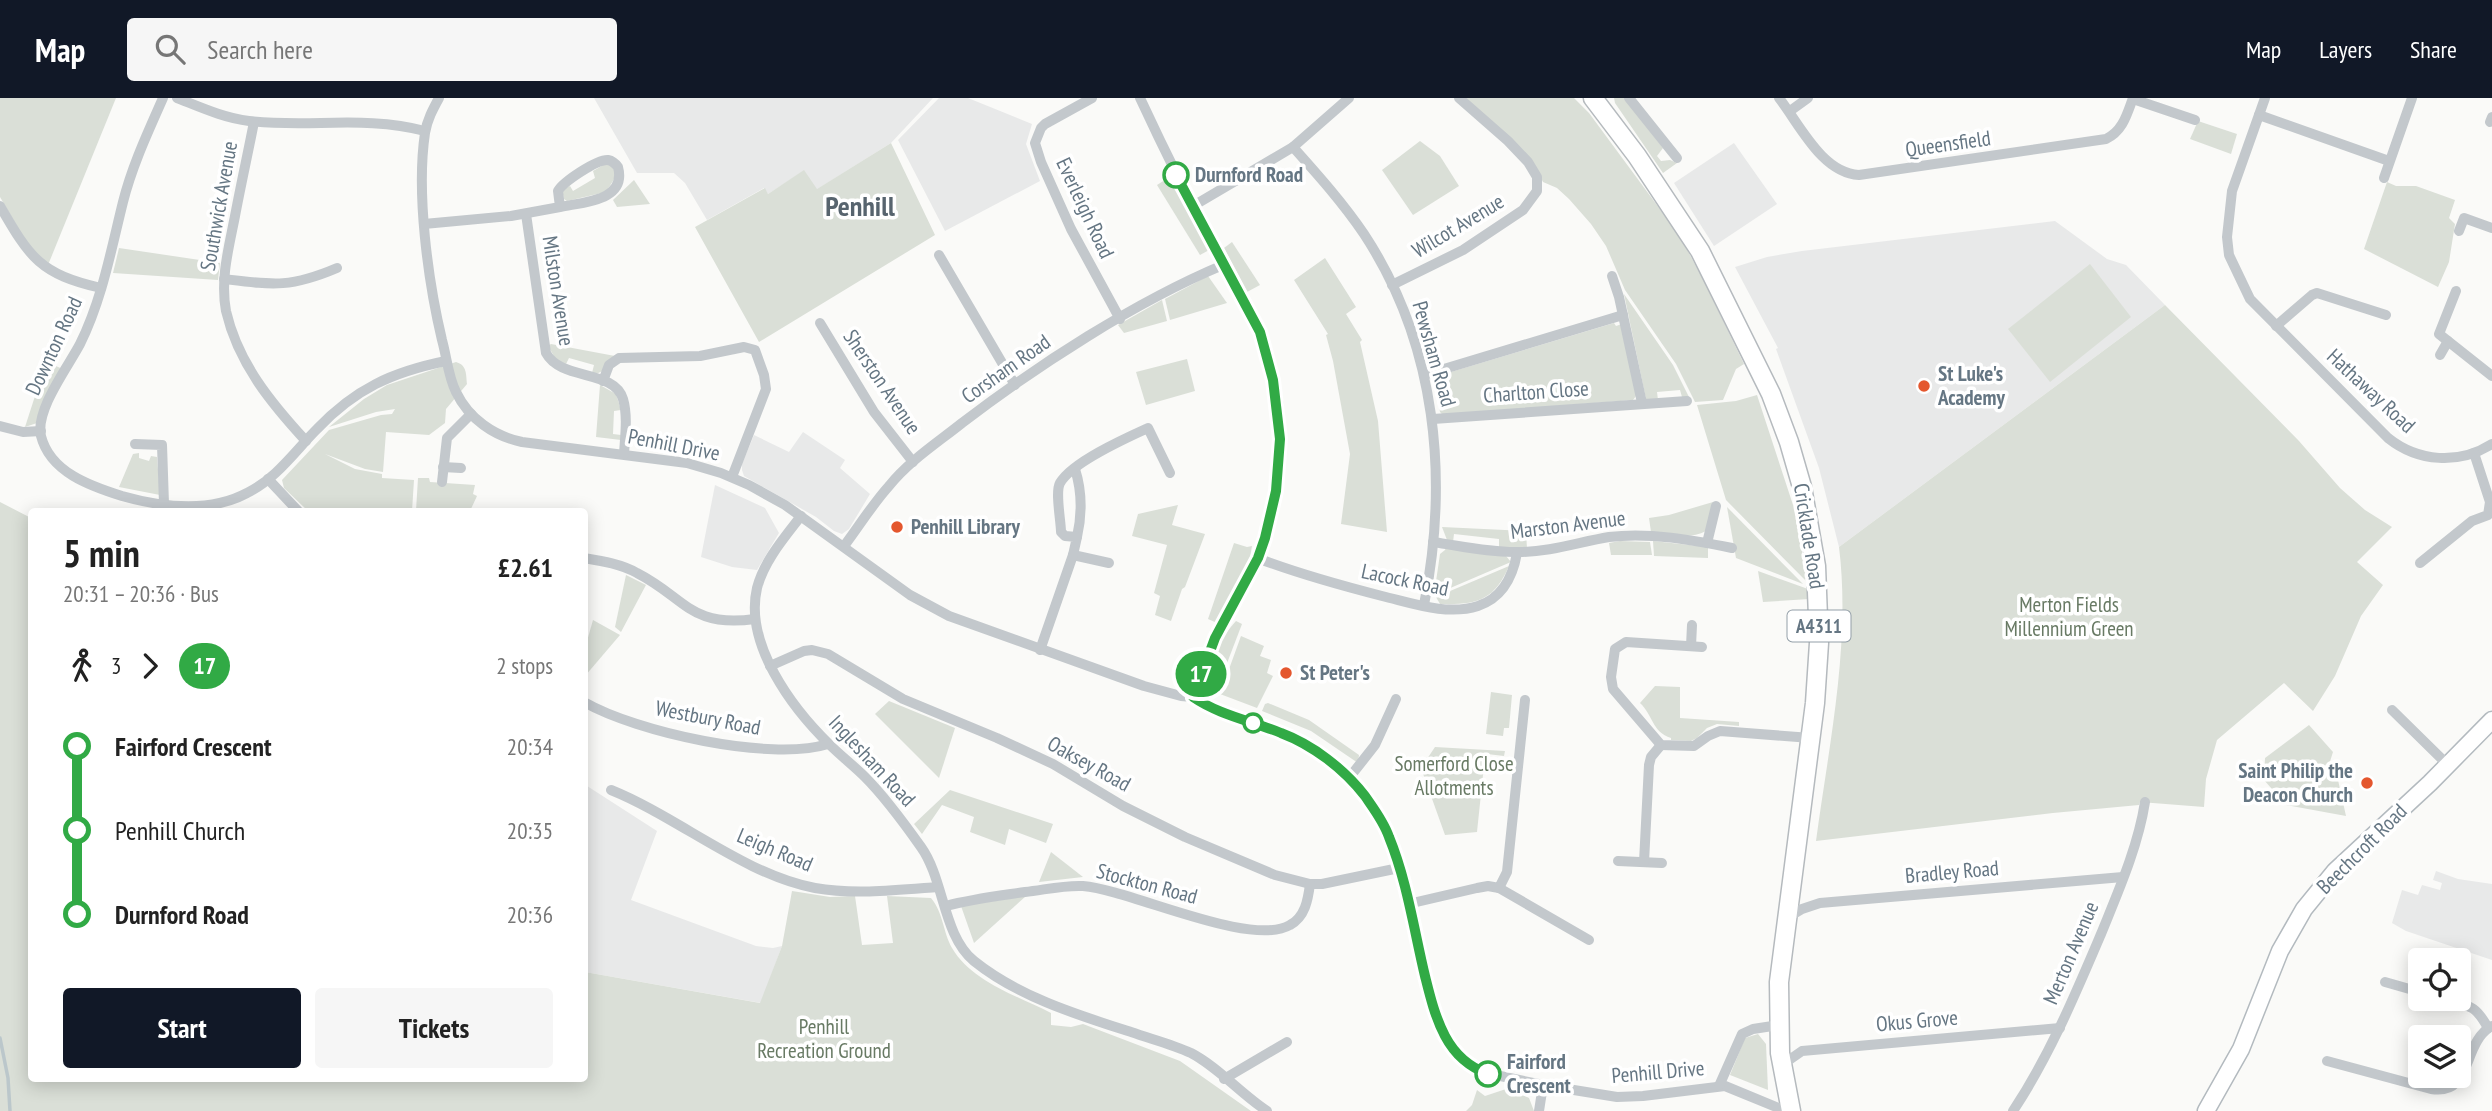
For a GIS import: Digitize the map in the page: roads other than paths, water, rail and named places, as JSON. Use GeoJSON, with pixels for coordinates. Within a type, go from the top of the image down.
{"type":"FeatureCollection","features":[{"type":"Feature","properties":{"kind":"main road","name":"Cricklade Road"},"geometry":{"type":"LineString","coordinates":[[1592,98],[1621,133],[1697,245],[1759,369],[1789,442],[1802,487],[1817,578],[1818,668],[1780,968],[1779,1025],[1782,1065],[1791,1111]]}},
{"type":"Feature","properties":{"kind":"main road","name":"Beechcroft Road"},"geometry":{"type":"LineString","coordinates":[[2206,1111],[2241,1049],[2280,951],[2304,909],[2335,871],[2492,720]]}},
{"type":"Feature","properties":{"kind":"street","name":"Downton Road"},"geometry":{"type":"LineString","coordinates":[[41,431],[42,415],[87,330],[129,184],[163,98]]}},
{"type":"Feature","properties":{"kind":"street"},"geometry":{"type":"LineString","coordinates":[[177,98],[221,115],[254,122],[366,122],[425,131]]}},
{"type":"Feature","properties":{"kind":"street","name":"Penhill Drive"},"geometry":{"type":"LineString","coordinates":[[439,98],[425,131],[423,178],[424,224],[435,312],[455,391],[471,414],[494,432],[514,440],[698,465],[733,477],[801,516],[868,566],[932,607],[963,622],[1144,686],[1193,697],[1206,706],[1295,739],[1321,755],[1349,778],[1381,820],[1390,837],[1433,1009],[1452,1048],[1481,1072],[1617,1097],[1719,1086],[1740,1090],[1786,1111]]}},
{"type":"Feature","properties":{"kind":"street","name":"Everleigh Road"},"geometry":{"type":"LineString","coordinates":[[1092,98],[1045,124],[1035,144],[1071,229],[1120,319]]}},
{"type":"Feature","properties":{"kind":"street"},"geometry":{"type":"LineString","coordinates":[[1140,98],[1165,154],[1260,332],[1272,372],[1280,418],[1280,454],[1270,523],[1258,558],[1215,638],[1193,697]]}},
{"type":"Feature","properties":{"kind":"street"},"geometry":{"type":"LineString","coordinates":[[1193,206],[1293,147],[1349,98]]}},
{"type":"Feature","properties":{"kind":"street","name":"Wilcot Avenue"},"geometry":{"type":"LineString","coordinates":[[1392,285],[1463,250],[1523,209],[1537,191],[1537,177],[1528,162],[1458,98]]}},
{"type":"Feature","properties":{"kind":"street"},"geometry":{"type":"LineString","coordinates":[[1629,98],[1670,155]]}},
{"type":"Feature","properties":{"kind":"street","name":"Queensfield"},"geometry":{"type":"LineString","coordinates":[[1779,98],[1829,164],[1841,172],[1859,175],[2106,139],[2113,136],[2122,125],[2133,99],[2195,120]]}},
{"type":"Feature","properties":{"kind":"street"},"geometry":{"type":"LineString","coordinates":[[1790,111],[1808,98]]}},
{"type":"Feature","properties":{"kind":"street","name":"Hathaway Road"},"geometry":{"type":"LineString","coordinates":[[2265,98],[2232,191],[2227,237],[2229,255],[2250,299],[2396,444],[2419,455],[2437,458],[2474,453],[2492,444]]}},
{"type":"Feature","properties":{"kind":"street"},"geometry":{"type":"LineString","coordinates":[[2384,178],[2412,98]]}},
{"type":"Feature","properties":{"kind":"street"},"geometry":{"type":"LineString","coordinates":[[2259,115],[2389,161]]}},
{"type":"Feature","properties":{"kind":"street","name":"Southwick Avenue"},"geometry":{"type":"LineString","coordinates":[[254,122],[224,279],[227,313],[242,356],[259,385],[306,441]]}},
{"type":"Feature","properties":{"kind":"street","name":"Pewsham Road"},"geometry":{"type":"LineString","coordinates":[[1293,147],[1353,220],[1392,285],[1407,317],[1424,375],[1433,419],[1437,481],[1433,542],[1424,605]]}},
{"type":"Feature","properties":{"kind":"street"},"geometry":{"type":"LineString","coordinates":[[424,224],[526,214],[560,208],[611,194],[619,183],[618,167],[605,160],[565,182],[558,191],[560,208]]}},
{"type":"Feature","properties":{"kind":"street"},"geometry":{"type":"LineString","coordinates":[[0,206],[21,243],[40,264],[66,278],[101,288]]}},
{"type":"Feature","properties":{"kind":"street","name":"Milston Avenue"},"geometry":{"type":"LineString","coordinates":[[526,214],[546,353],[552,362],[560,367],[603,381]]}},
{"type":"Feature","properties":{"kind":"street"},"geometry":{"type":"LineString","coordinates":[[2459,231],[2464,218],[2492,228]]}},
{"type":"Feature","properties":{"kind":"street"},"geometry":{"type":"LineString","coordinates":[[939,255],[1015,385]]}},
{"type":"Feature","properties":{"kind":"street","name":"Corsham Road"},"geometry":{"type":"LineString","coordinates":[[844,546],[889,485],[913,462],[1015,385],[1120,319],[1223,265]]}},
{"type":"Feature","properties":{"kind":"street"},"geometry":{"type":"LineString","coordinates":[[224,279],[269,285],[282,284],[315,278],[337,268]]}},
{"type":"Feature","properties":{"kind":"street"},"geometry":{"type":"LineString","coordinates":[[1612,276],[1642,403]]}},
{"type":"Feature","properties":{"kind":"street"},"geometry":{"type":"LineString","coordinates":[[2456,291],[2439,334],[2492,376]]}},
{"type":"Feature","properties":{"kind":"street"},"geometry":{"type":"LineString","coordinates":[[2276,326],[2317,293],[2386,316]]}},
{"type":"Feature","properties":{"kind":"street","name":"Charlton Close"},"geometry":{"type":"LineString","coordinates":[[1424,375],[1623,316]]}},
{"type":"Feature","properties":{"kind":"street","name":"Sherston Avenue"},"geometry":{"type":"LineString","coordinates":[[820,323],[874,412],[913,462]]}},
{"type":"Feature","properties":{"kind":"street"},"geometry":{"type":"LineString","coordinates":[[2440,355],[2448,341]]}},
{"type":"Feature","properties":{"kind":"street"},"geometry":{"type":"LineString","coordinates":[[624,454],[624,401],[614,386],[603,381],[615,359],[700,356],[751,348],[757,353],[766,389],[733,477]]}},
{"type":"Feature","properties":{"kind":"street"},"geometry":{"type":"LineString","coordinates":[[0,426],[23,432],[41,431],[54,461],[74,476],[114,493],[164,504],[194,506],[232,500],[268,480],[346,402],[379,381],[411,368],[446,361]]}},
{"type":"Feature","properties":{"kind":"street","name":"Charlton Close"},"geometry":{"type":"LineString","coordinates":[[1433,419],[1687,401]]}},
{"type":"Feature","properties":{"kind":"street"},"geometry":{"type":"LineString","coordinates":[[442,482],[447,438],[471,414]]}},
{"type":"Feature","properties":{"kind":"street"},"geometry":{"type":"LineString","coordinates":[[1077,537],[1065,536],[1062,532],[1058,489],[1061,481],[1075,469],[1105,449],[1147,428],[1170,474]]}},
{"type":"Feature","properties":{"kind":"street"},"geometry":{"type":"LineString","coordinates":[[135,444],[162,445],[164,504]]}},
{"type":"Feature","properties":{"kind":"street"},"geometry":{"type":"LineString","coordinates":[[2420,563],[2472,521],[2490,517],[2490,502],[2474,453]]}},
{"type":"Feature","properties":{"kind":"street"},"geometry":{"type":"LineString","coordinates":[[443,467],[461,468]]}},
{"type":"Feature","properties":{"kind":"street"},"geometry":{"type":"LineString","coordinates":[[1040,650],[1077,537],[1080,512],[1079,482],[1075,469]]}},
{"type":"Feature","properties":{"kind":"street"},"geometry":{"type":"LineString","coordinates":[[268,480],[295,508]]}},
{"type":"Feature","properties":{"kind":"street"},"geometry":{"type":"LineString","coordinates":[[1707,543],[1716,506]]}},
{"type":"Feature","properties":{"kind":"street","name":"Inglesham Road"},"geometry":{"type":"LineString","coordinates":[[801,516],[773,554],[761,577],[755,599],[755,619],[762,646],[787,694],[828,744],[866,778],[907,827],[927,856],[963,951],[974,962],[992,973],[1076,1015],[1193,1054],[1267,1111]]}},
{"type":"Feature","properties":{"kind":"street","name":"Marston Avenue"},"geometry":{"type":"LineString","coordinates":[[1433,542],[1517,553],[1556,549],[1619,536],[1707,543],[1732,548]]}},
{"type":"Feature","properties":{"kind":"street","name":"Lacock Road"},"geometry":{"type":"LineString","coordinates":[[1258,558],[1332,584],[1454,610],[1485,603],[1500,591],[1512,577],[1517,553]]}},
{"type":"Feature","properties":{"kind":"street"},"geometry":{"type":"LineString","coordinates":[[1073,555],[1109,563]]}},
{"type":"Feature","properties":{"kind":"street"},"geometry":{"type":"LineString","coordinates":[[588,559],[635,571],[699,615],[732,621],[755,619]]}},
{"type":"Feature","properties":{"kind":"street"},"geometry":{"type":"LineString","coordinates":[[1692,625],[1697,646],[1626,642],[1619,645],[1613,653],[1613,690],[1661,745],[1695,746],[1720,731],[1811,738]]}},
{"type":"Feature","properties":{"kind":"street","name":"Oaksey Road"},"geometry":{"type":"LineString","coordinates":[[771,666],[804,651],[828,653],[903,699],[1053,764],[1185,838],[1275,875],[1311,884],[1356,879],[1399,868]]}},
{"type":"Feature","properties":{"kind":"street"},"geometry":{"type":"LineString","coordinates":[[1349,778],[1375,745],[1396,699]]}},
{"type":"Feature","properties":{"kind":"street"},"geometry":{"type":"LineString","coordinates":[[1499,888],[1507,872],[1525,700]]}},
{"type":"Feature","properties":{"kind":"street","name":"Westbury Road"},"geometry":{"type":"LineString","coordinates":[[588,704],[646,726],[726,743],[793,751],[828,744]]}},
{"type":"Feature","properties":{"kind":"street"},"geometry":{"type":"LineString","coordinates":[[2392,710],[2448,765]]}},
{"type":"Feature","properties":{"kind":"street"},"geometry":{"type":"LineString","coordinates":[[1644,862],[1649,765],[1651,757],[1661,745]]}},
{"type":"Feature","properties":{"kind":"street","name":"Leigh Road"},"geometry":{"type":"LineString","coordinates":[[611,790],[671,819],[757,867],[797,883],[828,889],[938,887]]}},
{"type":"Feature","properties":{"kind":"street","name":"Merton Avenue"},"geometry":{"type":"LineString","coordinates":[[2013,1111],[2060,1028],[2123,877],[2145,802]]}},
{"type":"Feature","properties":{"kind":"street"},"geometry":{"type":"LineString","coordinates":[[1618,861],[1662,863]]}},
{"type":"Feature","properties":{"kind":"street","name":"Bradley Road"},"geometry":{"type":"LineString","coordinates":[[1787,918],[1820,903],[2123,877]]}},
{"type":"Feature","properties":{"kind":"street","name":"Stockton Road"},"geometry":{"type":"LineString","coordinates":[[946,906],[1059,887],[1082,886],[1222,924],[1275,931],[1289,926],[1302,913],[1311,884]]}},
{"type":"Feature","properties":{"kind":"street"},"geometry":{"type":"LineString","coordinates":[[1408,904],[1488,886],[1499,888],[1589,940]]}},
{"type":"Feature","properties":{"kind":"street"},"geometry":{"type":"LineString","coordinates":[[2385,982],[2408,989]]}},
{"type":"Feature","properties":{"kind":"street"},"geometry":{"type":"LineString","coordinates":[[2327,1061],[2431,1089],[2446,1090],[2460,1079],[2475,1041],[2490,1027],[2479,1012],[2471,1007]]}},
{"type":"Feature","properties":{"kind":"street","name":"Penhill Drive"},"geometry":{"type":"LineString","coordinates":[[1719,1086],[1742,1034],[1753,1029],[1779,1025]]}},
{"type":"Feature","properties":{"kind":"street","name":"Okus Grove"},"geometry":{"type":"LineString","coordinates":[[1782,1065],[1802,1051],[2060,1028]]}},
{"type":"Feature","properties":{"kind":"street"},"geometry":{"type":"LineString","coordinates":[[1224,1079],[1287,1042]]}},
{"type":"Feature","properties":{"kind":"street"},"geometry":{"type":"LineString","coordinates":[[1539,1111],[1543,1085]]}},
{"type":"Feature","properties":{"kind":"waterway"},"geometry":{"type":"LineString","coordinates":[[0,1038],[8,1078],[10,1111]]}},
{"type":"Feature","properties":{"kind":"place","name":"Durnford Road"},"geometry":{"type":"Point","coordinates":[1176,175]}},
{"type":"Feature","properties":{"kind":"place","name":"St Luke's Academy"},"geometry":{"type":"Point","coordinates":[1924,386]}},
{"type":"Feature","properties":{"kind":"place","name":"Penhill Library"},"geometry":{"type":"Point","coordinates":[897,527]}},
{"type":"Feature","properties":{"kind":"place","name":"St Peter's"},"geometry":{"type":"Point","coordinates":[1286,673]}},
{"type":"Feature","properties":{"kind":"place","name":"Saint Philip the Deacon Church"},"geometry":{"type":"Point","coordinates":[2367,783]}},
{"type":"Feature","properties":{"kind":"place","name":"Fairford Crescent"},"geometry":{"type":"Point","coordinates":[1488,1074]}},
{"type":"Feature","properties":{"kind":"district","name":"Penhill"},"geometry":{"type":"Point","coordinates":[860,206]}},
{"type":"Feature","properties":{"kind":"park label","name":"Merton Fields Millennium Green"},"geometry":{"type":"Point","coordinates":[2069,617]}},
{"type":"Feature","properties":{"kind":"park label","name":"Somerford Close Allotments"},"geometry":{"type":"Point","coordinates":[1454,776]}},
{"type":"Feature","properties":{"kind":"park label","name":"Penhill Recreation Ground"},"geometry":{"type":"Point","coordinates":[824,1039]}}]}
